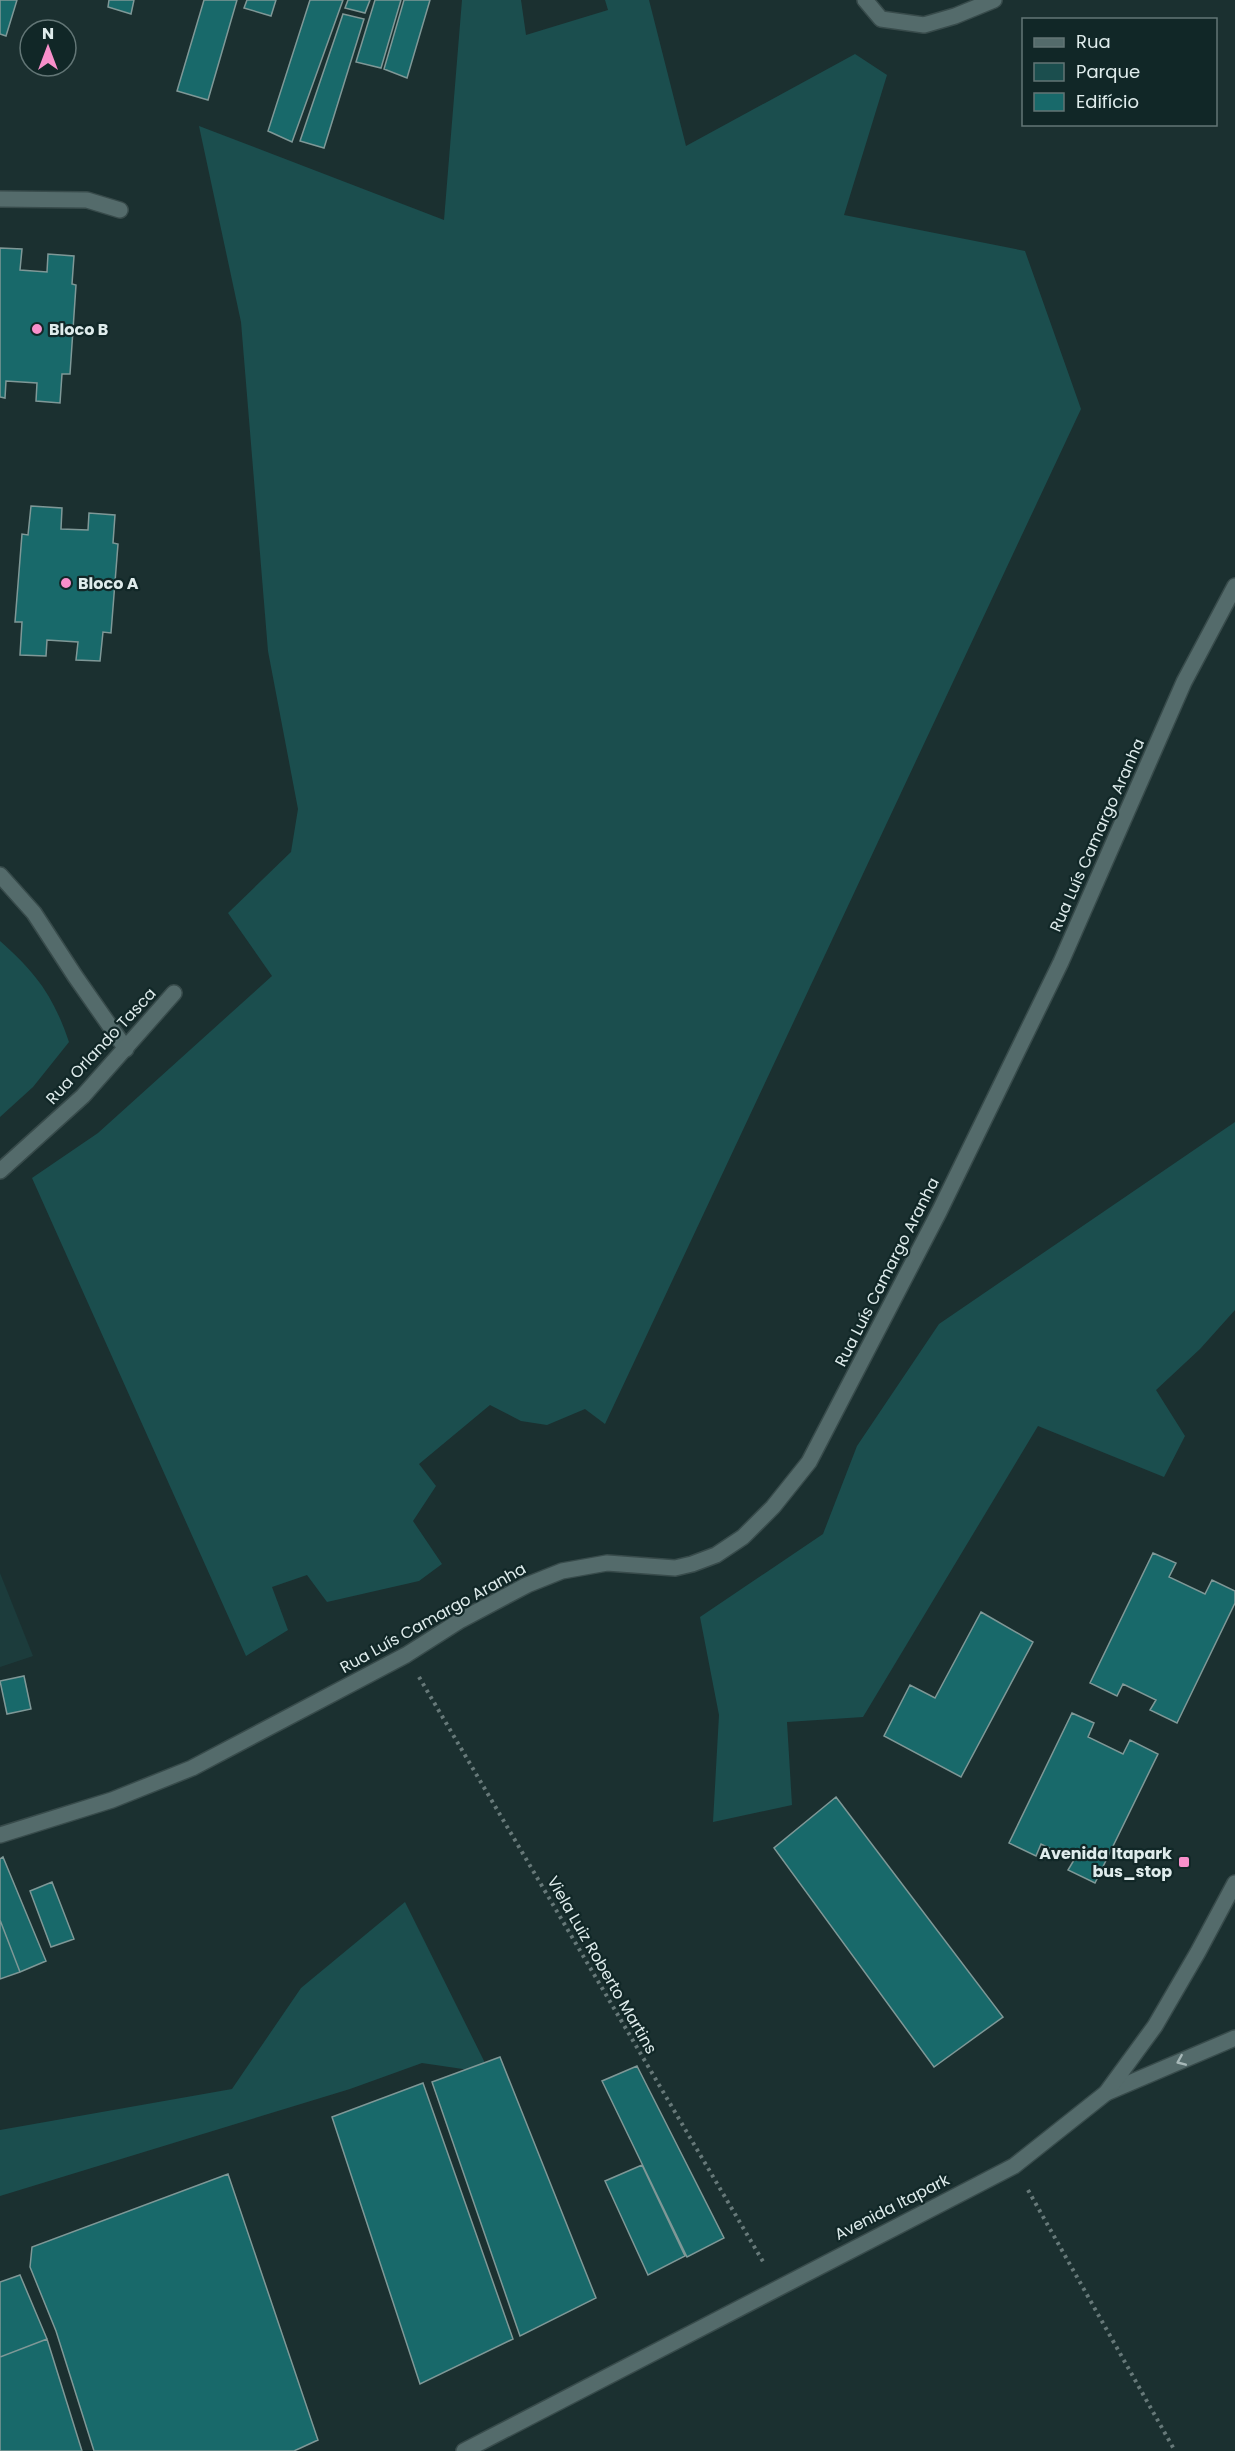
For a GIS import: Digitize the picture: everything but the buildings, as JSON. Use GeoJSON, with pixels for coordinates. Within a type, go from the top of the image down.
{"type":"FeatureCollection","features":[{"type":"Feature","properties":{"kind":"street"},"geometry":{"type":"LineString","coordinates":[[865,0],[881,19],[924,25],[994,0]]}},
{"type":"Feature","properties":{"kind":"street"},"geometry":{"type":"LineString","coordinates":[[0,199],[87,200],[120,210]]}},
{"type":"Feature","properties":{"kind":"street","name":"Rua Luís Camargo Aranha"},"geometry":{"type":"LineString","coordinates":[[0,1835],[112,1800],[192,1768],[406,1655],[461,1620],[527,1585],[562,1571],[607,1563],[675,1568],[716,1555],[742,1537],[773,1507],[809,1462],[939,1212],[1061,962],[1184,682],[1235,586]]}},
{"type":"Feature","properties":{"kind":"street"},"geometry":{"type":"LineString","coordinates":[[0,875],[34,913],[126,1049]]}},
{"type":"Feature","properties":{"kind":"street","name":"Rua Orlando Tasca"},"geometry":{"type":"LineString","coordinates":[[0,1171],[83,1096],[174,993]]}},
{"type":"Feature","properties":{"kind":"street","name":"Avenida Itapark"},"geometry":{"type":"LineString","coordinates":[[464,2451],[1014,2166],[1107,2093],[1155,2026],[1235,1882]]}},
{"type":"Feature","properties":{"kind":"street"},"geometry":{"type":"LineString","coordinates":[[1107,2093],[1235,2038]]}},
{"type":"Feature","properties":{"kind":"path","name":"Viela Luiz Roberto Martins"},"geometry":{"type":"LineString","coordinates":[[406,1655],[778,2287]]}},
{"type":"Feature","properties":{"kind":"path"},"geometry":{"type":"LineString","coordinates":[[1014,2166],[1174,2451]]}},
{"type":"Feature","properties":{"kind":"shaded area"},"geometry":{"type":"Polygon","coordinates":[[[0,1573],[33,1656],[0,1667],[0,1573]]]}},
{"type":"Feature","properties":{"kind":"green space"},"geometry":{"type":"Polygon","coordinates":[[[462,0],[521,0],[526,35],[608,10],[605,0],[649,0],[686,146],[855,54],[887,75],[844,215],[1025,251],[1081,409],[605,1424],[585,1409],[547,1425],[521,1421],[490,1405],[419,1464],[436,1486],[413,1521],[442,1564],[419,1581],[327,1602],[307,1575],[272,1587],[288,1630],[246,1656],[32,1178],[98,1133],[272,976],[228,913],[291,852],[298,809],[268,651],[241,322],[199,126],[444,220],[462,0]]]}},
{"type":"Feature","properties":{"kind":"green space"},"geometry":{"type":"Polygon","coordinates":[[[0,941],[24,964],[42,986],[57,1011],[69,1042],[33,1087],[0,1117],[0,941]]]}},
{"type":"Feature","properties":{"kind":"green space"},"geometry":{"type":"Polygon","coordinates":[[[1235,1122],[1235,1310],[1200,1349],[1156,1390],[1185,1436],[1164,1477],[1038,1426],[863,1717],[787,1722],[792,1805],[713,1822],[719,1715],[700,1617],[823,1534],[857,1446],[939,1324],[1235,1122]]]}},
{"type":"Feature","properties":{"kind":"green space"},"geometry":{"type":"Polygon","coordinates":[[[405,1902],[490,2073],[422,2063],[350,2089],[0,2196],[0,2130],[232,2089],[301,1988],[405,1902]]]}},
{"type":"Feature","properties":{"kind":"place","name":"Bloco B"},"geometry":{"type":"Point","coordinates":[37,329]}},
{"type":"Feature","properties":{"kind":"place","name":"Bloco A"},"geometry":{"type":"Point","coordinates":[66,583]}},
{"type":"Feature","properties":{"kind":"place","name":"Avenida Itapark bus_stop"},"geometry":{"type":"Point","coordinates":[1184,1862]}}]}
